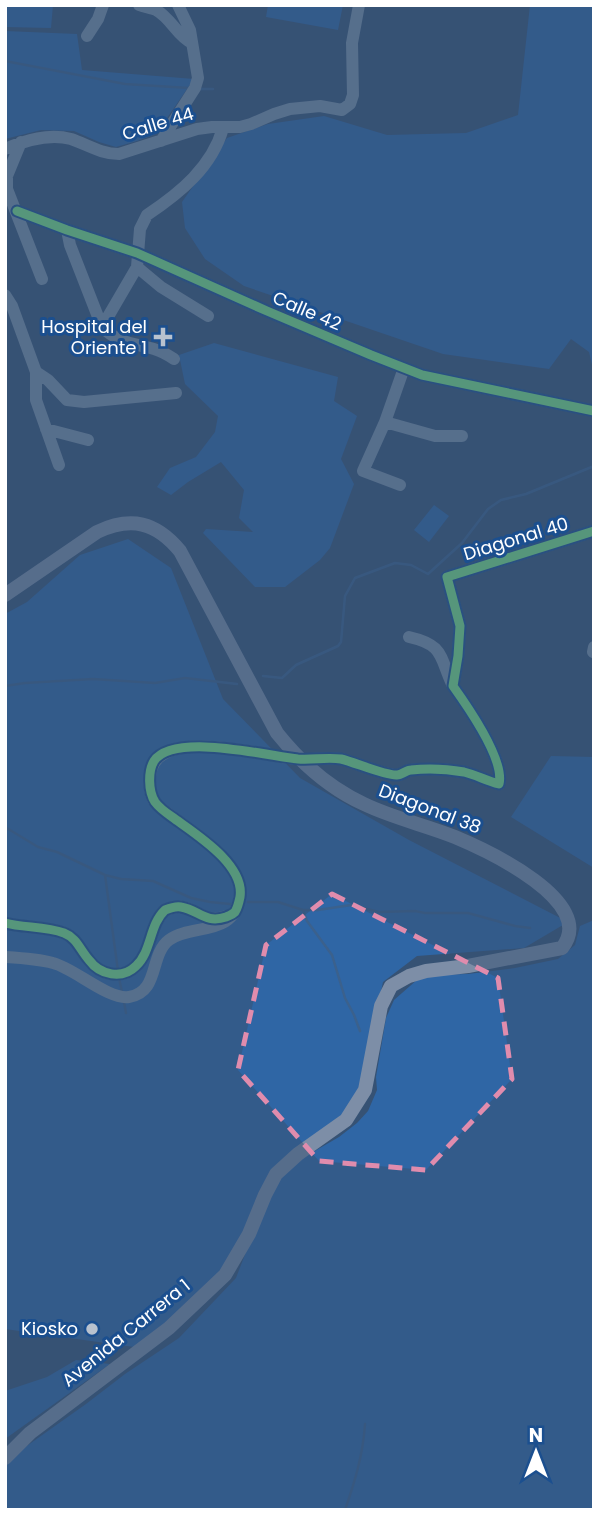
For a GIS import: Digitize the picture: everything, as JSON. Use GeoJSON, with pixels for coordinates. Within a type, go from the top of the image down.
{"type":"FeatureCollection","features":[{"type":"Feature","properties":{"kind":"main road","name":"Diagonal 38"},"geometry":{"type":"LineString","coordinates":[[5,595],[97,532],[110,526],[124,523],[157,530],[168,537],[180,551],[277,733],[299,759],[325,781],[365,805],[453,836],[516,866],[555,894],[568,909],[572,929],[568,942],[562,948],[426,971],[409,976],[391,986],[381,1006],[365,1090],[346,1120],[298,1154]]}},
{"type":"Feature","properties":{"kind":"main road","name":"Avenida Carrera 1"},"geometry":{"type":"LineString","coordinates":[[5,1458],[30,1433],[169,1328],[225,1275],[249,1234],[276,1174],[298,1154]]}},
{"type":"Feature","properties":{"kind":"main road"},"geometry":{"type":"LineString","coordinates":[[5,1448],[30,1433]]}},
{"type":"Feature","properties":{"kind":"street"},"geometry":{"type":"LineString","coordinates":[[87,36],[103,5]]}},
{"type":"Feature","properties":{"kind":"street"},"geometry":{"type":"LineString","coordinates":[[139,5],[156,10],[185,40],[192,43]]}},
{"type":"Feature","properties":{"kind":"street"},"geometry":{"type":"LineString","coordinates":[[161,141],[195,88],[198,78],[190,30],[178,5]]}},
{"type":"Feature","properties":{"kind":"street","name":"Calle 44"},"geometry":{"type":"LineString","coordinates":[[5,149],[21,142],[48,137],[65,138],[109,154],[125,153],[203,127],[240,127],[290,109],[320,106],[339,110],[350,104],[353,95],[352,43],[359,5]]}},
{"type":"Feature","properties":{"kind":"street"},"geometry":{"type":"LineString","coordinates":[[102,327],[137,260],[140,229],[144,219],[174,197],[199,172],[217,146],[223,128]]}},
{"type":"Feature","properties":{"kind":"street"},"geometry":{"type":"LineString","coordinates":[[21,142],[9,171],[7,189],[42,279]]}},
{"type":"Feature","properties":{"kind":"street","name":"Calle 42"},"geometry":{"type":"LineString","coordinates":[[17,211],[137,260],[177,272],[404,368],[436,379],[594,411]]}},
{"type":"Feature","properties":{"kind":"street"},"geometry":{"type":"LineString","coordinates":[[67,230],[70,245],[102,327],[111,336],[124,342],[156,350],[174,359]]}},
{"type":"Feature","properties":{"kind":"street"},"geometry":{"type":"LineString","coordinates":[[137,260],[161,287],[208,316]]}},
{"type":"Feature","properties":{"kind":"street"},"geometry":{"type":"LineString","coordinates":[[161,287],[177,272]]}},
{"type":"Feature","properties":{"kind":"street"},"geometry":{"type":"LineString","coordinates":[[5,295],[12,306],[36,372],[36,400],[59,465]]}},
{"type":"Feature","properties":{"kind":"street"},"geometry":{"type":"LineString","coordinates":[[400,485],[363,471],[385,422],[404,368]]}},
{"type":"Feature","properties":{"kind":"street"},"geometry":{"type":"LineString","coordinates":[[36,372],[72,401],[176,393]]}},
{"type":"Feature","properties":{"kind":"street"},"geometry":{"type":"LineString","coordinates":[[385,422],[435,436],[461,436]]}},
{"type":"Feature","properties":{"kind":"street"},"geometry":{"type":"LineString","coordinates":[[46,429],[88,440]]}},
{"type":"Feature","properties":{"kind":"street","name":"Diagonal 40"},"geometry":{"type":"LineString","coordinates":[[453,686],[457,670],[460,626],[447,577],[594,531]]}},
{"type":"Feature","properties":{"kind":"street"},"geometry":{"type":"LineString","coordinates":[[5,957],[52,962],[123,997],[137,995],[151,981],[160,951],[167,941],[178,935],[218,926],[233,914],[241,892],[237,876],[224,859],[202,839],[154,801],[150,776],[153,762],[161,754],[173,749],[237,749],[299,759],[337,759],[398,775],[408,770],[440,769],[466,773],[499,784],[501,780],[496,757],[453,686],[441,653],[425,641],[409,637]]}},
{"type":"Feature","properties":{"kind":"street"},"geometry":{"type":"LineString","coordinates":[[5,923],[65,934],[77,942],[96,968],[108,974],[119,975],[129,971],[141,960],[156,922],[165,910],[182,907],[210,919],[233,914]]}},
{"type":"Feature","properties":{"kind":"highlighted area"},"geometry":{"type":"Polygon","coordinates":[[[332,894],[498,978],[512,1079],[426,1170],[319,1161],[238,1070],[266,945],[332,894]]]}},
{"type":"Feature","properties":{"kind":"shaded area"},"geometry":{"type":"Polygon","coordinates":[[[5,5],[53,5],[51,28],[5,27],[5,5]]]}},
{"type":"Feature","properties":{"kind":"shaded area"},"geometry":{"type":"Polygon","coordinates":[[[268,5],[343,5],[338,30],[266,17],[268,5]]]}},
{"type":"Feature","properties":{"kind":"shaded area"},"geometry":{"type":"Polygon","coordinates":[[[530,5],[594,5],[594,373],[589,352],[571,339],[549,369],[443,354],[244,286],[205,259],[185,228],[182,202],[227,138],[268,124],[324,116],[387,135],[466,133],[518,115],[530,5]]]}},
{"type":"Feature","properties":{"kind":"shaded area"},"geometry":{"type":"Polygon","coordinates":[[[5,31],[77,34],[82,70],[194,79],[156,134],[137,141],[116,147],[74,131],[41,130],[5,139],[5,31]]]}},
{"type":"Feature","properties":{"kind":"shaded area"},"geometry":{"type":"Polygon","coordinates":[[[214,343],[338,377],[334,401],[357,416],[341,459],[354,484],[330,548],[320,560],[285,587],[255,587],[203,533],[206,529],[253,532],[239,518],[244,490],[221,462],[171,495],[157,487],[170,468],[196,457],[215,432],[218,416],[185,384],[179,355],[214,343]]]}},
{"type":"Feature","properties":{"kind":"shaded area"},"geometry":{"type":"Polygon","coordinates":[[[434,505],[449,516],[429,542],[414,530],[434,505]]]}},
{"type":"Feature","properties":{"kind":"shaded area"},"geometry":{"type":"Polygon","coordinates":[[[128,539],[171,568],[223,699],[300,778],[409,840],[568,922],[524,948],[417,956],[383,982],[365,1070],[356,1099],[339,1121],[295,1151],[227,1270],[191,1307],[134,1347],[5,1329],[5,614],[27,602],[80,555],[128,539]]]}},
{"type":"Feature","properties":{"kind":"shaded area"},"geometry":{"type":"Polygon","coordinates":[[[551,756],[594,757],[594,868],[511,817],[551,756]]]}},
{"type":"Feature","properties":{"kind":"shaded area"},"geometry":{"type":"Polygon","coordinates":[[[594,920],[594,1510],[5,1510],[5,1463],[125,1374],[179,1338],[236,1278],[267,1197],[298,1156],[313,1152],[339,1137],[368,1111],[377,1090],[376,1077],[386,1018],[394,1000],[418,979],[515,968],[558,959],[575,945],[580,926],[594,920]]]}},
{"type":"Feature","properties":{"kind":"shaded area"},"geometry":{"type":"Polygon","coordinates":[[[76,1360],[110,1364],[5,1439],[5,1391],[47,1377],[76,1360]]]}},
{"type":"Feature","properties":{"kind":"waterway"},"geometry":{"type":"LineString","coordinates":[[5,61],[125,84],[189,88]]}},
{"type":"Feature","properties":{"kind":"waterway"},"geometry":{"type":"LineString","coordinates":[[199,89],[213,89]]}},
{"type":"Feature","properties":{"kind":"waterway"},"geometry":{"type":"LineString","coordinates":[[263,676],[282,678],[296,665],[338,646],[341,642],[345,596],[355,578],[395,563],[411,565],[428,574],[462,543],[488,509],[501,500],[526,494],[594,466]]}},
{"type":"Feature","properties":{"kind":"waterway"},"geometry":{"type":"LineString","coordinates":[[5,686],[93,679],[155,683],[185,678],[237,684]]}},
{"type":"Feature","properties":{"kind":"waterway"},"geometry":{"type":"LineString","coordinates":[[5,827],[38,847],[57,852],[105,875],[153,881],[191,898],[230,904]]}},
{"type":"Feature","properties":{"kind":"waterway"},"geometry":{"type":"LineString","coordinates":[[105,875],[118,971]]}},
{"type":"Feature","properties":{"kind":"waterway"},"geometry":{"type":"LineString","coordinates":[[248,902],[278,902],[303,910],[351,905],[379,912],[468,913],[530,928]]}},
{"type":"Feature","properties":{"kind":"waterway"},"geometry":{"type":"LineString","coordinates":[[303,910],[307,921],[332,955],[345,998],[360,1031]]}},
{"type":"Feature","properties":{"kind":"waterway"},"geometry":{"type":"LineString","coordinates":[[119,978],[122,992]]}},
{"type":"Feature","properties":{"kind":"waterway"},"geometry":{"type":"LineString","coordinates":[[124,1002],[126,1013]]}},
{"type":"Feature","properties":{"kind":"waterway"},"geometry":{"type":"LineString","coordinates":[[345,1510],[358,1468],[365,1424]]}},
{"type":"Feature","properties":{"kind":"cycle path"},"geometry":{"type":"LineString","coordinates":[[17,211],[137,253],[267,311],[422,375],[594,411]]}},
{"type":"Feature","properties":{"kind":"cycle path"},"geometry":{"type":"LineString","coordinates":[[5,923],[64,933],[75,941],[99,969],[118,974],[130,970],[141,960],[156,923],[165,910],[181,907],[213,919],[235,912],[240,897],[240,885],[227,862],[207,842],[155,802],[150,787],[151,770],[154,761],[165,752],[200,747],[298,759],[336,758],[392,775],[411,770],[444,770],[464,772],[499,784],[499,774],[491,748],[453,686],[460,626],[447,577],[594,531]]}},
{"type":"Feature","properties":{"kind":"place","name":"Hospital del Oriente 1"},"geometry":{"type":"Point","coordinates":[163,337]}},
{"type":"Feature","properties":{"kind":"place","name":"Kiosko"},"geometry":{"type":"Point","coordinates":[92,1329]}}]}
